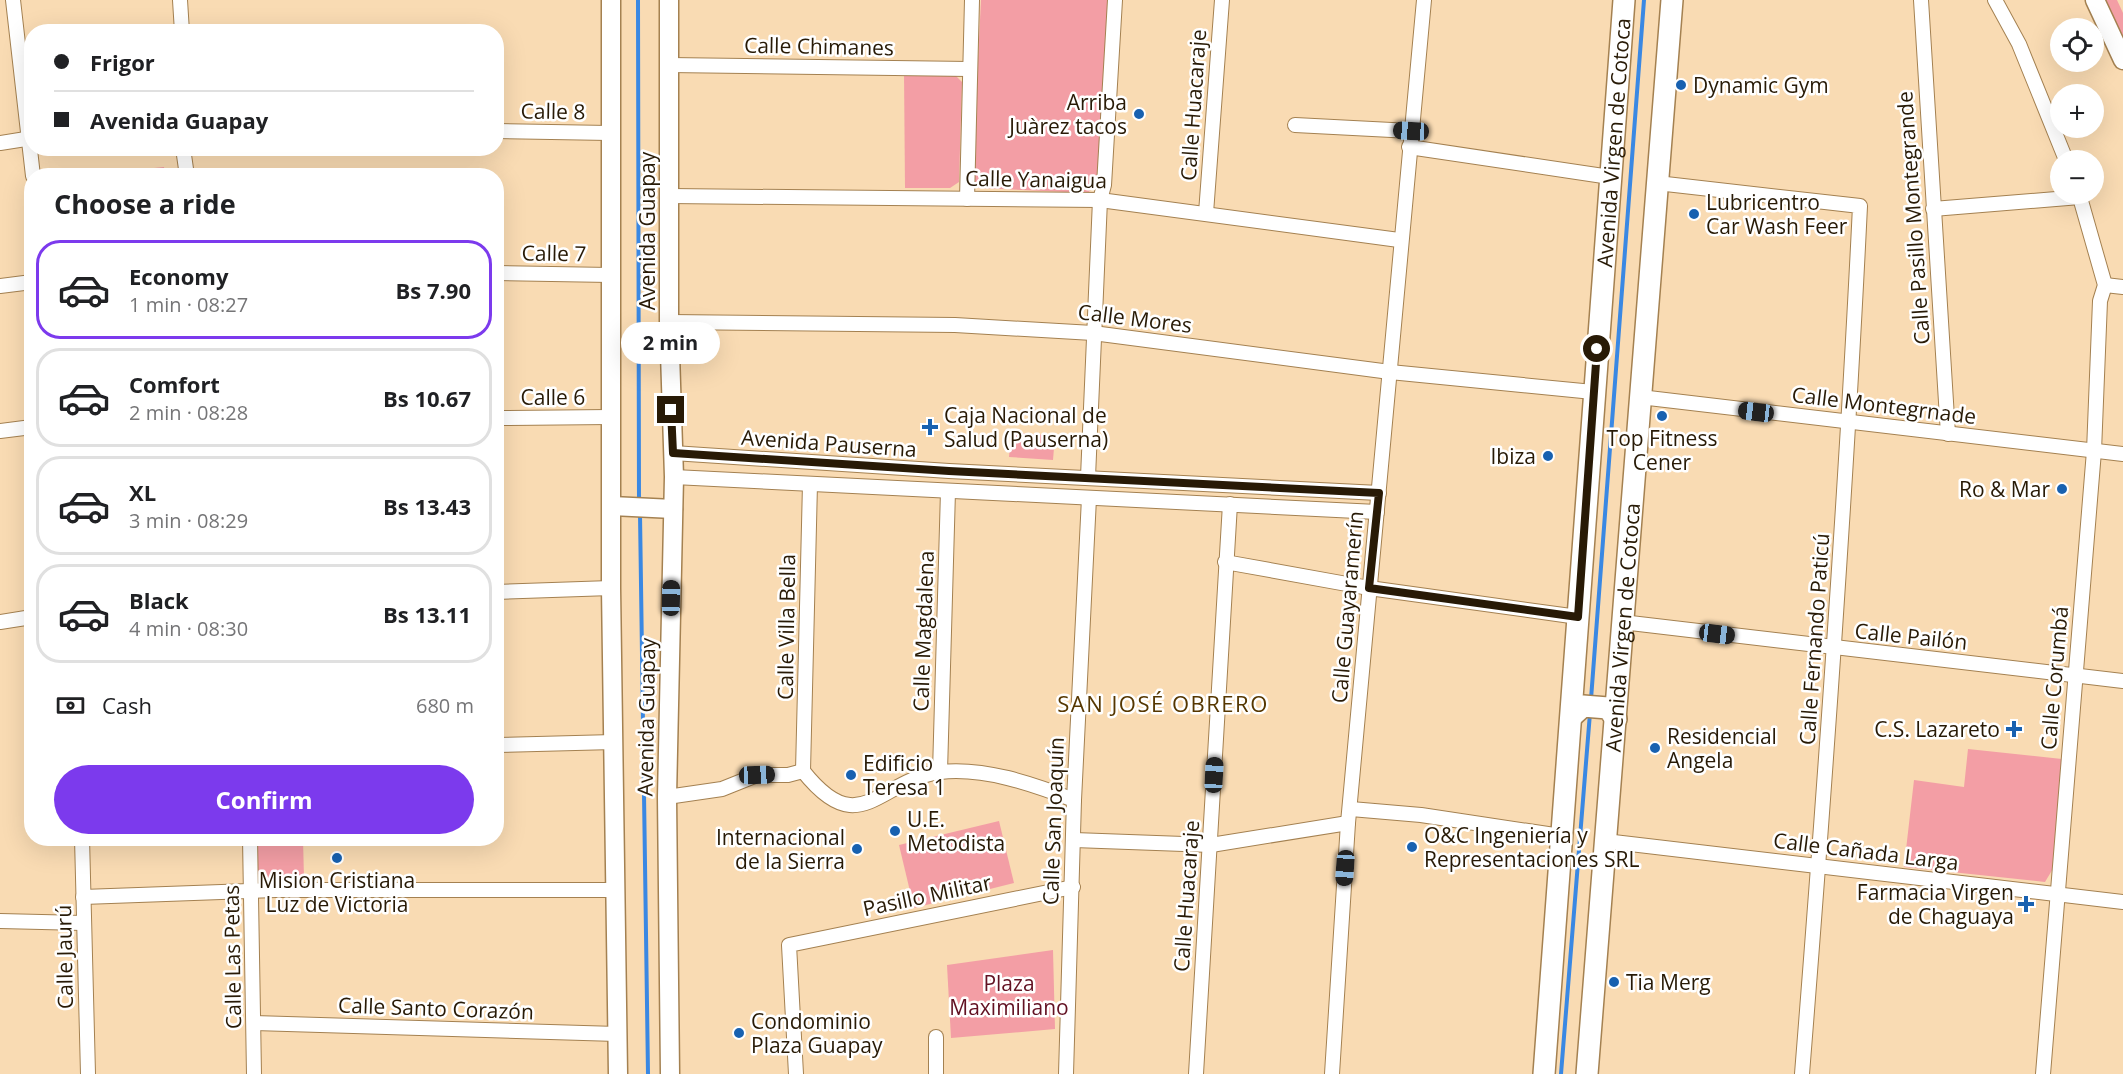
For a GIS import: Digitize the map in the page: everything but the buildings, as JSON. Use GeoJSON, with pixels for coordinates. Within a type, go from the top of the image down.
{"type":"FeatureCollection","features":[{"type":"Feature","properties":{"kind":"main road","name":"Avenida Guapay"},"geometry":{"type":"LineString","coordinates":[[611,0],[610,417],[618,506],[611,588],[618,1074]]}},
{"type":"Feature","properties":{"kind":"main road","name":"Avenida Guapay"},"geometry":{"type":"LineString","coordinates":[[669,0],[669,322],[674,477],[667,797],[670,1074]]}},
{"type":"Feature","properties":{"kind":"main road","name":"Avenida Virgen de Cotoca"},"geometry":{"type":"LineString","coordinates":[[1544,1074],[1561,836],[1578,700],[1578,617],[1624,0]]}},
{"type":"Feature","properties":{"kind":"main road","name":"Avenida Virgen de Cotoca"},"geometry":{"type":"LineString","coordinates":[[1587,1074],[1605,841],[1612,703],[1622,622],[1672,0]]}},
{"type":"Feature","properties":{"kind":"main road"},"geometry":{"type":"LineString","coordinates":[[2095,0],[2123,60]]}},
{"type":"Feature","properties":{"kind":"main road"},"geometry":{"type":"LineString","coordinates":[[618,506],[673,509]]}},
{"type":"Feature","properties":{"kind":"main road"},"geometry":{"type":"LineString","coordinates":[[1578,700],[1612,703]]}},
{"type":"Feature","properties":{"kind":"street"},"geometry":{"type":"LineString","coordinates":[[13,0],[24,89]]}},
{"type":"Feature","properties":{"kind":"street"},"geometry":{"type":"LineString","coordinates":[[180,0],[182,24]]}},
{"type":"Feature","properties":{"kind":"street"},"geometry":{"type":"LineString","coordinates":[[967,199],[972,0]]}},
{"type":"Feature","properties":{"kind":"street"},"geometry":{"type":"LineString","coordinates":[[1088,477],[1100,200],[1104,185],[1115,0]]}},
{"type":"Feature","properties":{"kind":"street","name":"Calle Huacaraje"},"geometry":{"type":"LineString","coordinates":[[1206,213],[1222,0]]}},
{"type":"Feature","properties":{"kind":"street","name":"Calle Guayaramerín"},"geometry":{"type":"LineString","coordinates":[[1332,1074],[1349,816],[1390,372],[1399,240],[1424,0]]}},
{"type":"Feature","properties":{"kind":"street","name":"Calle Pasillo Montegrande"},"geometry":{"type":"LineString","coordinates":[[1921,0],[1948,434]]}},
{"type":"Feature","properties":{"kind":"street"},"geometry":{"type":"LineString","coordinates":[[1995,0],[2019,44],[2062,150]]}},
{"type":"Feature","properties":{"kind":"street","name":"Calle Chimanes"},"geometry":{"type":"LineString","coordinates":[[669,65],[969,69]]}},
{"type":"Feature","properties":{"kind":"street"},"geometry":{"type":"LineString","coordinates":[[1295,125],[1411,131]]}},
{"type":"Feature","properties":{"kind":"street","name":"Calle 8"},"geometry":{"type":"LineString","coordinates":[[504,131],[609,133]]}},
{"type":"Feature","properties":{"kind":"street"},"geometry":{"type":"LineString","coordinates":[[0,142],[24,139]]}},
{"type":"Feature","properties":{"kind":"street"},"geometry":{"type":"LineString","coordinates":[[1409,147],[1610,177]]}},
{"type":"Feature","properties":{"kind":"street","name":"Calle Fernando Paticú"},"geometry":{"type":"LineString","coordinates":[[1657,183],[1860,206],[1850,423],[1835,649],[1802,1074]]}},
{"type":"Feature","properties":{"kind":"street","name":"Calle Yanaigua"},"geometry":{"type":"LineString","coordinates":[[669,196],[1100,200],[1399,240]]}},
{"type":"Feature","properties":{"kind":"street"},"geometry":{"type":"LineString","coordinates":[[1933,209],[2050,198]]}},
{"type":"Feature","properties":{"kind":"street","name":"Calle Corumbá"},"geometry":{"type":"LineString","coordinates":[[2043,1074],[2094,451],[2100,301],[2105,285],[2082,204]]}},
{"type":"Feature","properties":{"kind":"street","name":"Calle 7"},"geometry":{"type":"LineString","coordinates":[[504,273],[610,275]]}},
{"type":"Feature","properties":{"kind":"street"},"geometry":{"type":"LineString","coordinates":[[0,286],[24,283]]}},
{"type":"Feature","properties":{"kind":"street"},"geometry":{"type":"LineString","coordinates":[[2105,285],[2123,287]]}},
{"type":"Feature","properties":{"kind":"street","name":"Calle Mores"},"geometry":{"type":"LineString","coordinates":[[669,322],[955,325],[1093,333],[1390,372],[1593,392]]}},
{"type":"Feature","properties":{"kind":"street","name":"Calle Montegrnade"},"geometry":{"type":"LineString","coordinates":[[1640,397],[2123,454]]}},
{"type":"Feature","properties":{"kind":"street","name":"Calle 6"},"geometry":{"type":"LineString","coordinates":[[504,418],[610,417]]}},
{"type":"Feature","properties":{"kind":"street"},"geometry":{"type":"LineString","coordinates":[[0,431],[24,428]]}},
{"type":"Feature","properties":{"kind":"street","name":"Avenida Pauserna"},"geometry":{"type":"LineString","coordinates":[[673,453],[880,467],[1379,493]]}},
{"type":"Feature","properties":{"kind":"street"},"geometry":{"type":"LineString","coordinates":[[879,487],[880,467]]}},
{"type":"Feature","properties":{"kind":"street","name":"Avenida Pauserna"},"geometry":{"type":"LineString","coordinates":[[674,477],[1377,512]]}},
{"type":"Feature","properties":{"kind":"street"},"geometry":{"type":"LineString","coordinates":[[1132,500],[1134,480]]}},
{"type":"Feature","properties":{"kind":"street","name":"Calle Villa Bella"},"geometry":{"type":"LineString","coordinates":[[803,771],[810,484]]}},
{"type":"Feature","properties":{"kind":"street","name":"Calle Magdalena"},"geometry":{"type":"LineString","coordinates":[[940,772],[948,491]]}},
{"type":"Feature","properties":{"kind":"street","name":"Calle San Joaquín"},"geometry":{"type":"LineString","coordinates":[[1066,1074],[1074,800],[1089,498]]}},
{"type":"Feature","properties":{"kind":"street","name":"Calle Huacaraje"},"geometry":{"type":"LineString","coordinates":[[1196,1074],[1230,504]]}},
{"type":"Feature","properties":{"kind":"street"},"geometry":{"type":"LineString","coordinates":[[1225,562],[1369,588],[1578,617]]}},
{"type":"Feature","properties":{"kind":"street"},"geometry":{"type":"LineString","coordinates":[[504,592],[611,588]]}},
{"type":"Feature","properties":{"kind":"street"},"geometry":{"type":"LineString","coordinates":[[0,622],[24,618]]}},
{"type":"Feature","properties":{"kind":"street","name":"Calle Pailón"},"geometry":{"type":"LineString","coordinates":[[1622,622],[1835,649],[2123,681]]}},
{"type":"Feature","properties":{"kind":"street"},"geometry":{"type":"LineString","coordinates":[[504,745],[614,742]]}},
{"type":"Feature","properties":{"kind":"street"},"geometry":{"type":"LineString","coordinates":[[667,797],[722,789],[757,775],[788,775],[803,771],[825,796],[850,806],[861,805],[921,777],[940,772],[976,774],[1021,781],[1074,800]]}},
{"type":"Feature","properties":{"kind":"street"},"geometry":{"type":"LineString","coordinates":[[1074,840],[1210,845],[1349,816],[1421,815],[1561,836]]}},
{"type":"Feature","properties":{"kind":"street","name":"Calle Cañada Larga"},"geometry":{"type":"LineString","coordinates":[[1605,841],[2123,902]]}},
{"type":"Feature","properties":{"kind":"street","name":"Calle Jaurú"},"geometry":{"type":"LineString","coordinates":[[82,846],[88,1074]]}},
{"type":"Feature","properties":{"kind":"street","name":"Calle Las Petas"},"geometry":{"type":"LineString","coordinates":[[250,846],[254,1074]]}},
{"type":"Feature","properties":{"kind":"street","name":"Pasillo Militar"},"geometry":{"type":"LineString","coordinates":[[796,1074],[789,945],[1073,886]]}},
{"type":"Feature","properties":{"kind":"street"},"geometry":{"type":"LineString","coordinates":[[83,897],[252,891],[615,890]]}},
{"type":"Feature","properties":{"kind":"street"},"geometry":{"type":"LineString","coordinates":[[0,921],[83,923]]}},
{"type":"Feature","properties":{"kind":"street","name":"Calle Santo Corazón"},"geometry":{"type":"LineString","coordinates":[[254,1023],[616,1034]]}},
{"type":"Feature","properties":{"kind":"street"},"geometry":{"type":"LineString","coordinates":[[936,1037],[936,1074]]}},
{"type":"Feature","properties":{"kind":"green space"},"geometry":{"type":"Polygon","coordinates":[[[981,0],[1108,0],[1097,182],[1088,193],[978,188],[972,179],[981,0]]]}},
{"type":"Feature","properties":{"kind":"green space"},"geometry":{"type":"Polygon","coordinates":[[[2103,0],[2117,0],[2123,13],[2123,38],[2103,0]]]}},
{"type":"Feature","properties":{"kind":"green space"},"geometry":{"type":"Polygon","coordinates":[[[904,73],[955,75],[962,82],[959,182],[950,188],[905,188],[904,73]]]}},
{"type":"Feature","properties":{"kind":"green space"},"geometry":{"type":"Polygon","coordinates":[[[1011,432],[1055,436],[1053,460],[1009,457],[1011,432]]]}},
{"type":"Feature","properties":{"kind":"green space"},"geometry":{"type":"Polygon","coordinates":[[[1968,749],[2062,759],[2054,867],[2045,882],[1904,867],[1914,780],[1964,787],[1968,749]]]}},
{"type":"Feature","properties":{"kind":"green space"},"geometry":{"type":"Polygon","coordinates":[[[999,821],[1014,883],[914,908],[899,845],[999,821]]]}},
{"type":"Feature","properties":{"kind":"green space"},"geometry":{"type":"Polygon","coordinates":[[[255,846],[303,846],[304,878],[262,878],[258,874],[255,846]]]}},
{"type":"Feature","properties":{"kind":"green space","name":"Plaza Maximiliano"},"geometry":{"type":"Polygon","coordinates":[[[1053,950],[1055,1029],[951,1038],[947,965],[1053,950]]]}},
{"type":"Feature","properties":{"kind":"waterway"},"geometry":{"type":"LineString","coordinates":[[638,0],[639,503]]}},
{"type":"Feature","properties":{"kind":"waterway"},"geometry":{"type":"LineString","coordinates":[[1591,699],[1644,0]]}},
{"type":"Feature","properties":{"kind":"waterway"},"geometry":{"type":"LineString","coordinates":[[640,514],[648,1074]]}},
{"type":"Feature","properties":{"kind":"waterway"},"geometry":{"type":"LineString","coordinates":[[1561,1074],[1590,713]]}},
{"type":"Feature","properties":{"kind":"place","name":"Dynamic Gym"},"geometry":{"type":"Point","coordinates":[1681,85]}},
{"type":"Feature","properties":{"kind":"place","name":"Arriba Juàrez tacos"},"geometry":{"type":"Point","coordinates":[1139,114]}},
{"type":"Feature","properties":{"kind":"place","name":"Lubricentro Car Wash Feer"},"geometry":{"type":"Point","coordinates":[1694,214]}},
{"type":"Feature","properties":{"kind":"place","name":"Top Fitness Cener"},"geometry":{"type":"Point","coordinates":[1662,416]}},
{"type":"Feature","properties":{"kind":"place","name":"Caja Nacional de Salud (Pauserna)"},"geometry":{"type":"Point","coordinates":[930,427]}},
{"type":"Feature","properties":{"kind":"place","name":"Ibiza"},"geometry":{"type":"Point","coordinates":[1548,456]}},
{"type":"Feature","properties":{"kind":"place","name":"Ro & Mar"},"geometry":{"type":"Point","coordinates":[2062,489]}},
{"type":"Feature","properties":{"kind":"place","name":"C.S. Lazareto"},"geometry":{"type":"Point","coordinates":[2014,729]}},
{"type":"Feature","properties":{"kind":"place","name":"Residencial Angela"},"geometry":{"type":"Point","coordinates":[1655,748]}},
{"type":"Feature","properties":{"kind":"place","name":"Edificio Teresa 1"},"geometry":{"type":"Point","coordinates":[851,775]}},
{"type":"Feature","properties":{"kind":"place","name":"U.E. Metodista"},"geometry":{"type":"Point","coordinates":[895,831]}},
{"type":"Feature","properties":{"kind":"place","name":"O&C Ingeniería y Representaciones SRL"},"geometry":{"type":"Point","coordinates":[1412,847]}},
{"type":"Feature","properties":{"kind":"place","name":"Internacional de la Sierra"},"geometry":{"type":"Point","coordinates":[857,849]}},
{"type":"Feature","properties":{"kind":"place","name":"Mision Cristiana Luz de Victoria"},"geometry":{"type":"Point","coordinates":[337,858]}},
{"type":"Feature","properties":{"kind":"place","name":"Farmacia Virgen de Chaguaya"},"geometry":{"type":"Point","coordinates":[2026,904]}},
{"type":"Feature","properties":{"kind":"place","name":"Tia Merg"},"geometry":{"type":"Point","coordinates":[1614,982]}},
{"type":"Feature","properties":{"kind":"place","name":"Condominio Plaza Guapay"},"geometry":{"type":"Point","coordinates":[739,1033]}},
{"type":"Feature","properties":{"kind":"district","name":"SAN JOSÉ OBRERO"},"geometry":{"type":"Point","coordinates":[1163,703]}},
{"type":"Feature","properties":{"kind":"route"},"geometry":{"type":"LineString","coordinates":[[671,410],[673,453],[949,471],[1379,493],[1369,588],[1578,617],[1597,349]]}}]}
